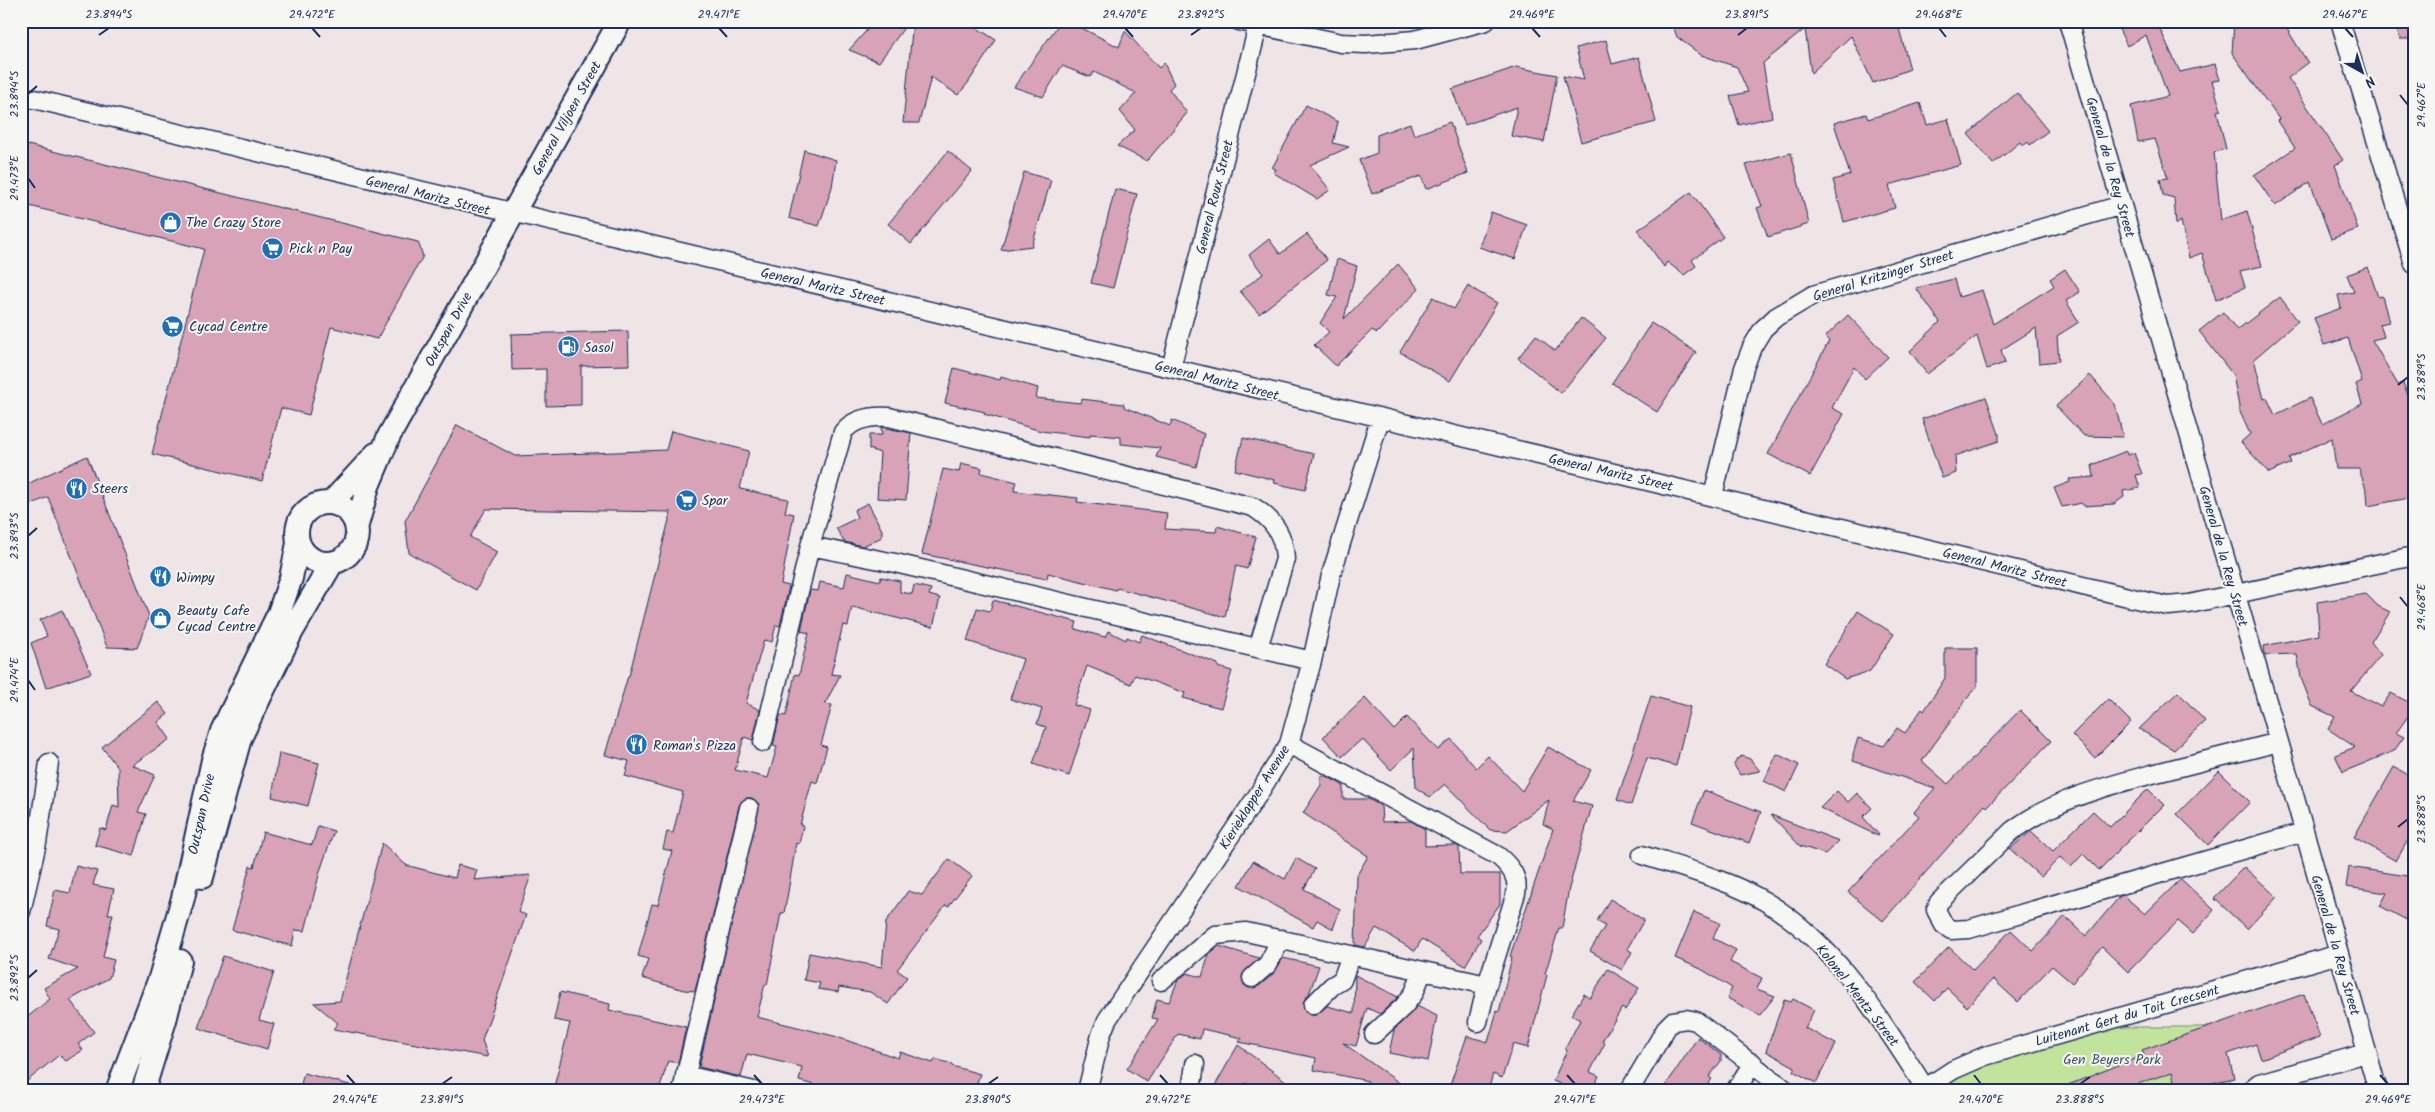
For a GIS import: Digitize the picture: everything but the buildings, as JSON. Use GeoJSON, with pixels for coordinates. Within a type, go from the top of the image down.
{"type":"FeatureCollection","features":[{"type":"Feature","properties":{"kind":"street","name":"General Viljoen Street"},"geometry":{"type":"LineString","coordinates":[[512,215],[620,21]]}},
{"type":"Feature","properties":{"kind":"street"},"geometry":{"type":"LineString","coordinates":[[1239,21],[1341,44],[1415,40],[1486,21]]}},
{"type":"Feature","properties":{"kind":"street","name":"General de la Rey Street"},"geometry":{"type":"LineString","coordinates":[[2068,21],[2279,742],[2378,1091]]}},
{"type":"Feature","properties":{"kind":"street"},"geometry":{"type":"LineString","coordinates":[[2340,21],[2414,264]]}},
{"type":"Feature","properties":{"kind":"street","name":"General Roux Street"},"geometry":{"type":"LineString","coordinates":[[1171,368],[1258,26]]}},
{"type":"Feature","properties":{"kind":"street","name":"General Maritz Street"},"geometry":{"type":"LineString","coordinates":[[21,96],[512,215],[1171,368],[2168,606],[2235,595],[2414,556]]}},
{"type":"Feature","properties":{"kind":"street","name":"General Kritzinger Street"},"geometry":{"type":"LineString","coordinates":[[1713,496],[1749,354],[1763,328],[1776,317],[1813,295],[2122,205]]}},
{"type":"Feature","properties":{"kind":"street","name":"Outspan Drive"},"geometry":{"type":"LineString","coordinates":[[357,525],[368,486],[386,444],[512,215]]}},
{"type":"Feature","properties":{"kind":"street"},"geometry":{"type":"LineString","coordinates":[[763,742],[810,546],[843,432],[852,423],[865,418],[889,417],[1253,507],[1272,520],[1281,534],[1285,560],[1258,648]]}},
{"type":"Feature","properties":{"kind":"street","name":"Kierieklapper Avenue"},"geometry":{"type":"LineString","coordinates":[[1087,1091],[1101,1034],[1107,1020],[1259,793],[1289,744],[1312,662],[1331,575],[1380,419]]}},
{"type":"Feature","properties":{"kind":"street","name":"Outspan Drive"},"geometry":{"type":"LineString","coordinates":[[331,503],[386,444]]}},
{"type":"Feature","properties":{"kind":"street"},"geometry":{"type":"LineString","coordinates":[[331,503],[341,506],[350,512],[357,525],[357,538],[353,549],[346,556],[332,563],[316,561],[305,554],[298,543],[300,521],[305,513],[317,504],[331,503]]}},
{"type":"Feature","properties":{"kind":"street","name":"Outspan Drive"},"geometry":{"type":"LineString","coordinates":[[117,1091],[160,978],[183,898],[213,760],[222,731],[279,613],[291,578],[298,543]]}},
{"type":"Feature","properties":{"kind":"street"},"geometry":{"type":"LineString","coordinates":[[810,546],[895,563],[1312,662]]}},
{"type":"Feature","properties":{"kind":"street","name":"Outspan Drive"},"geometry":{"type":"LineString","coordinates":[[143,1091],[165,1020],[240,738],[292,633],[332,563]]}},
{"type":"Feature","properties":{"kind":"street"},"geometry":{"type":"LineString","coordinates":[[2279,742],[2090,791],[2057,804],[2012,831],[1939,902],[1936,910],[1944,925],[1951,930],[1969,929],[2304,832]]}},
{"type":"Feature","properties":{"kind":"street"},"geometry":{"type":"LineString","coordinates":[[1289,744],[1498,856],[1510,868],[1516,878],[1516,893],[1487,985],[1478,1022]]}},
{"type":"Feature","properties":{"kind":"street"},"geometry":{"type":"LineString","coordinates":[[21,912],[37,843],[49,763]]}},
{"type":"Feature","properties":{"kind":"street"},"geometry":{"type":"LineString","coordinates":[[749,808],[684,1083],[754,1091]]}},
{"type":"Feature","properties":{"kind":"street","name":"Kolonel Mentz Street"},"geometry":{"type":"LineString","coordinates":[[1642,855],[1693,871],[1731,886],[1764,901],[1787,916],[1808,934],[1842,970],[1886,1027],[1923,1089]]}},
{"type":"Feature","properties":{"kind":"street"},"geometry":{"type":"LineString","coordinates":[[1161,981],[1215,935],[1246,932],[1487,985]]}},
{"type":"Feature","properties":{"kind":"street"},"geometry":{"type":"LineString","coordinates":[[1252,978],[1268,964],[1281,939]]}},
{"type":"Feature","properties":{"kind":"street","name":"Luitenant Gert du Toit Crecsent"},"geometry":{"type":"LineString","coordinates":[[1923,1089],[1953,1070],[1985,1056],[2339,954]]}},
{"type":"Feature","properties":{"kind":"street"},"geometry":{"type":"LineString","coordinates":[[1313,1006],[1332,986],[1342,980],[1351,955]]}},
{"type":"Feature","properties":{"kind":"street"},"geometry":{"type":"LineString","coordinates":[[1374,1034],[1404,1006],[1414,993],[1422,972]]}},
{"type":"Feature","properties":{"kind":"street"},"geometry":{"type":"LineString","coordinates":[[1629,1091],[1667,1027],[1677,1019],[1696,1021],[1787,1091]]}},
{"type":"Feature","properties":{"kind":"street"},"geometry":{"type":"LineString","coordinates":[[2249,1091],[2259,1083],[2366,1053]]}},
{"type":"Feature","properties":{"kind":"street"},"geometry":{"type":"LineString","coordinates":[[1735,1091],[1753,1063]]}},
{"type":"Feature","properties":{"kind":"street"},"geometry":{"type":"LineString","coordinates":[[1191,1091],[1195,1064]]}},
{"type":"Feature","properties":{"kind":"green space","name":"Gen Beyers Park"},"geometry":{"type":"Polygon","coordinates":[[[2083,1027],[2212,1027],[2234,1091],[1926,1091],[1953,1070],[2083,1027]]]}},
{"type":"Feature","properties":{"kind":"place","name":"The Crazy Store"},"geometry":{"type":"Point","coordinates":[170,222]}},
{"type":"Feature","properties":{"kind":"place","name":"Pick n Pay"},"geometry":{"type":"Point","coordinates":[273,248]}},
{"type":"Feature","properties":{"kind":"place","name":"Cycad Centre"},"geometry":{"type":"Point","coordinates":[173,326]}},
{"type":"Feature","properties":{"kind":"place","name":"Sasol"},"geometry":{"type":"Point","coordinates":[568,347]}},
{"type":"Feature","properties":{"kind":"place","name":"Steers"},"geometry":{"type":"Point","coordinates":[76,488]}},
{"type":"Feature","properties":{"kind":"place","name":"Spar"},"geometry":{"type":"Point","coordinates":[686,500]}},
{"type":"Feature","properties":{"kind":"place","name":"Wimpy"},"geometry":{"type":"Point","coordinates":[160,577]}},
{"type":"Feature","properties":{"kind":"place","name":"Beauty Cafe Cycad Centre"},"geometry":{"type":"Point","coordinates":[161,618]}},
{"type":"Feature","properties":{"kind":"place","name":"Roman's Pizza"},"geometry":{"type":"Point","coordinates":[637,745]}}]}
